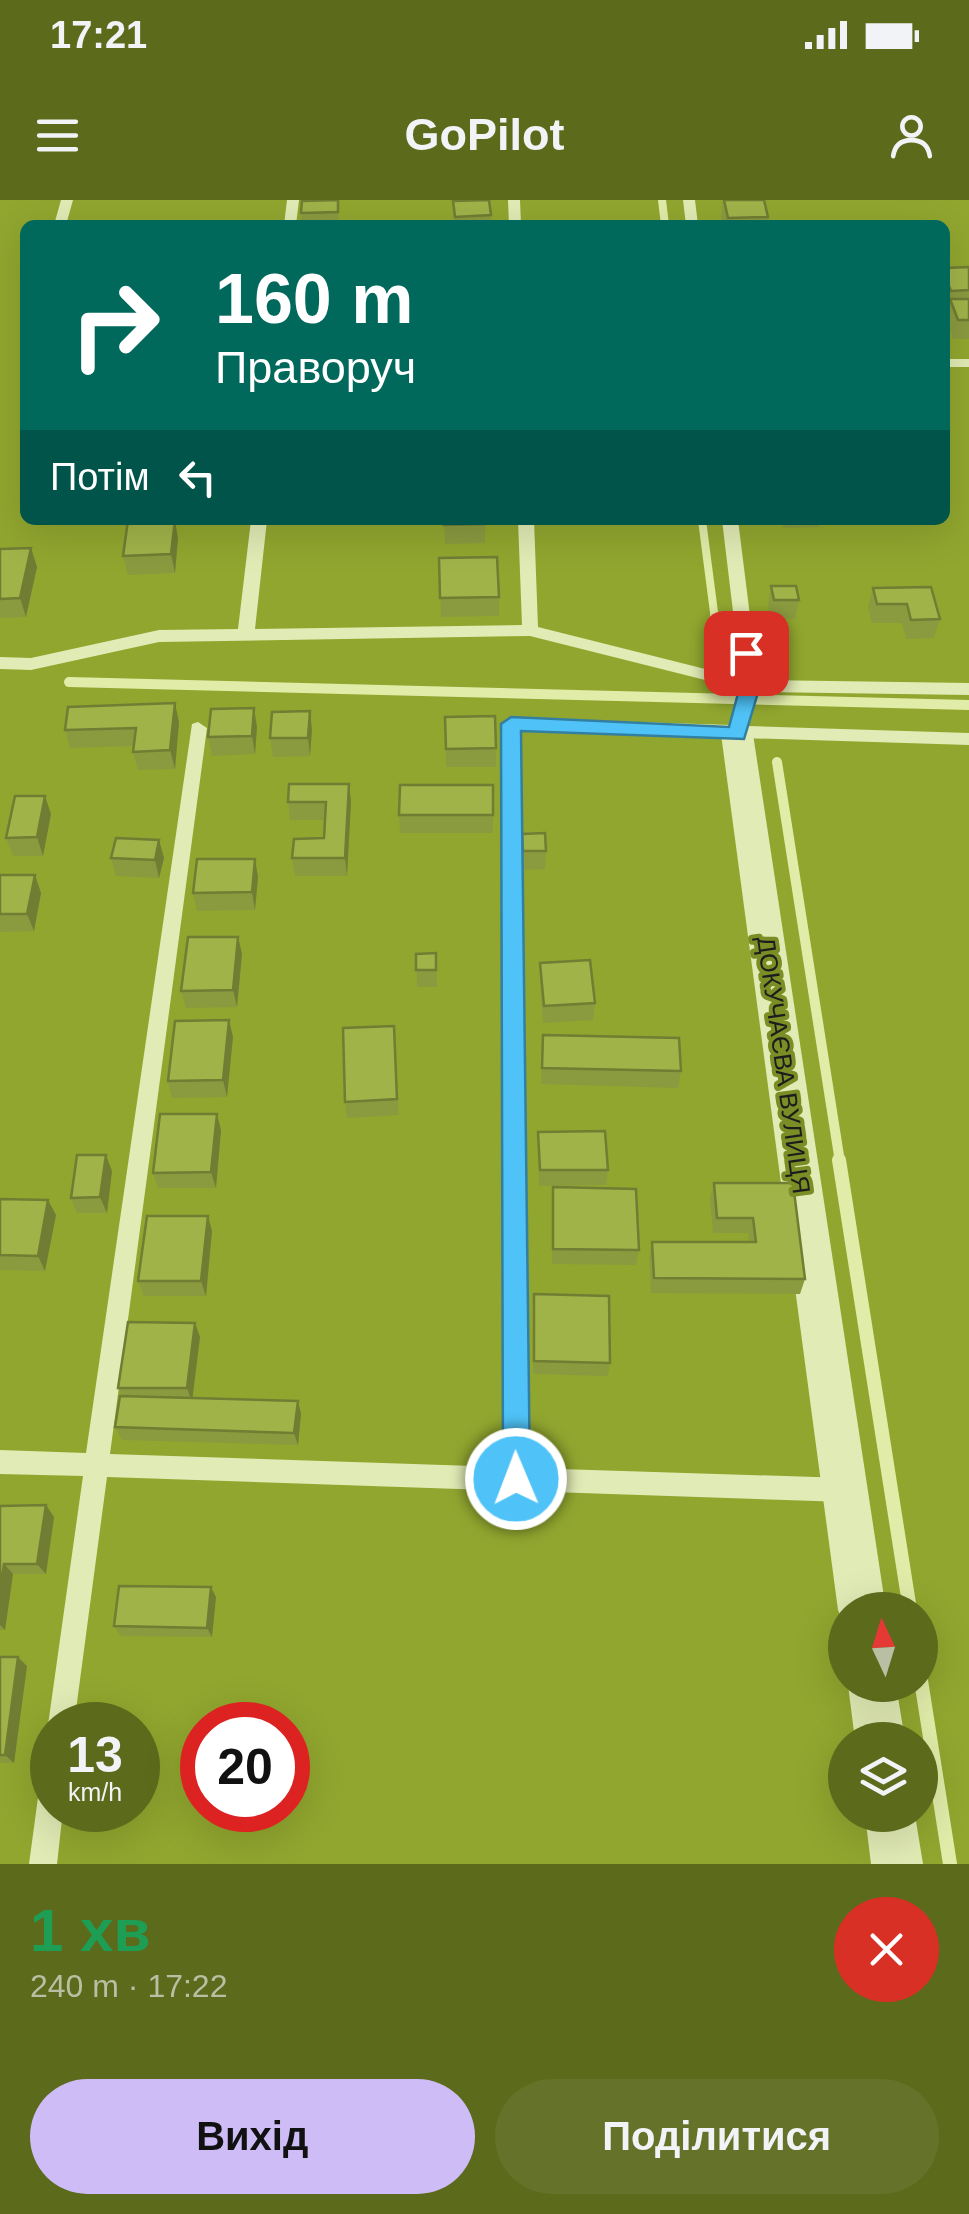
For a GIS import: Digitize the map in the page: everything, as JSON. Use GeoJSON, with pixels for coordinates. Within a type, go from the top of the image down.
{"type":"FeatureCollection","features":[{"type":"Feature","properties":{"kind":"street","name":"ДОКУЧАЄВА ВУЛИЦЯ"},"geometry":{"type":"LineString","coordinates":[[737,734],[860,1592]]}},
{"type":"Feature","properties":{"kind":"street"},"geometry":{"type":"LineString","coordinates":[[892,1832],[897,1864]]}},
{"type":"Feature","properties":{"kind":"lane"},"geometry":{"type":"LineString","coordinates":[[246,635],[257,525]]}},
{"type":"Feature","properties":{"kind":"lane"},"geometry":{"type":"LineString","coordinates":[[526,525],[530,630]]}},
{"type":"Feature","properties":{"kind":"lane","name":"ДОКУЧАЄВА ВУЛИЦЯ"},"geometry":{"type":"LineString","coordinates":[[731,525],[750,686],[737,734]]}},
{"type":"Feature","properties":{"kind":"lane"},"geometry":{"type":"LineString","coordinates":[[0,663],[30,664],[159,636],[530,630],[750,686],[969,690]]}},
{"type":"Feature","properties":{"kind":"lane"},"geometry":{"type":"LineString","coordinates":[[516,1479],[511,724],[969,739]]}},
{"type":"Feature","properties":{"kind":"lane"},"geometry":{"type":"LineString","coordinates":[[64,1702],[198,728]]}},
{"type":"Feature","properties":{"kind":"lane"},"geometry":{"type":"LineString","coordinates":[[0,1462],[846,1490]]}},
{"type":"Feature","properties":{"kind":"lane"},"geometry":{"type":"LineString","coordinates":[[42,1864],[46,1832]]}},
{"type":"Feature","properties":{"kind":"green space"},"geometry":{"type":"Polygon","coordinates":[[[0,200],[969,200],[969,1864],[0,1864],[0,200]]]}},
{"type":"Feature","properties":{"kind":"building"},"geometry":{"type":"Polygon","coordinates":[[[338,200],[338,212],[301,213],[302,201],[338,200]]]}},
{"type":"Feature","properties":{"kind":"building"},"geometry":{"type":"Polygon","coordinates":[[[489,200],[491,215],[455,217],[453,201],[489,200]]]}},
{"type":"Feature","properties":{"kind":"building"},"geometry":{"type":"Polygon","coordinates":[[[724,200],[764,200],[768,217],[728,218],[724,200]]]}},
{"type":"Feature","properties":{"kind":"building"},"geometry":{"type":"Polygon","coordinates":[[[969,267],[969,290],[951,291],[950,268],[969,267]]]}},
{"type":"Feature","properties":{"kind":"building"},"geometry":{"type":"Polygon","coordinates":[[[950,299],[969,299],[969,320],[958,320],[950,299]]]}},
{"type":"Feature","properties":{"kind":"building"},"geometry":{"type":"Polygon","coordinates":[[[127,525],[174,525],[171,554],[123,556],[127,525]]]}},
{"type":"Feature","properties":{"kind":"building"},"geometry":{"type":"Polygon","coordinates":[[[31,548],[20,598],[0,599],[0,549],[31,548]]]}},
{"type":"Feature","properties":{"kind":"building"},"geometry":{"type":"Polygon","coordinates":[[[497,557],[499,597],[440,598],[439,558],[497,557]]]}},
{"type":"Feature","properties":{"kind":"building"},"geometry":{"type":"Polygon","coordinates":[[[771,586],[796,586],[799,600],[774,600],[771,586]]]}},
{"type":"Feature","properties":{"kind":"building"},"geometry":{"type":"Polygon","coordinates":[[[931,587],[940,619],[911,620],[907,604],[877,604],[873,588],[931,587]]]}},
{"type":"Feature","properties":{"kind":"building"},"geometry":{"type":"Polygon","coordinates":[[[175,703],[170,750],[133,752],[136,728],[65,730],[68,707],[175,703]]]}},
{"type":"Feature","properties":{"kind":"building"},"geometry":{"type":"Polygon","coordinates":[[[254,708],[252,736],[208,737],[211,709],[254,708]]]}},
{"type":"Feature","properties":{"kind":"building"},"geometry":{"type":"Polygon","coordinates":[[[310,711],[308,738],[270,738],[272,712],[310,711]]]}},
{"type":"Feature","properties":{"kind":"building"},"geometry":{"type":"Polygon","coordinates":[[[495,716],[496,748],[446,749],[445,717],[495,716]]]}},
{"type":"Feature","properties":{"kind":"building"},"geometry":{"type":"Polygon","coordinates":[[[289,784],[349,784],[345,858],[292,858],[294,839],[324,838],[326,802],[288,802],[289,784]]]}},
{"type":"Feature","properties":{"kind":"building"},"geometry":{"type":"Polygon","coordinates":[[[400,785],[493,785],[493,815],[399,815],[400,785]]]}},
{"type":"Feature","properties":{"kind":"building"},"geometry":{"type":"Polygon","coordinates":[[[15,796],[45,796],[37,837],[6,838],[15,796]]]}},
{"type":"Feature","properties":{"kind":"building"},"geometry":{"type":"Polygon","coordinates":[[[545,833],[546,851],[523,851],[522,834],[545,833]]]}},
{"type":"Feature","properties":{"kind":"building"},"geometry":{"type":"Polygon","coordinates":[[[116,838],[159,840],[155,860],[111,858],[116,838]]]}},
{"type":"Feature","properties":{"kind":"building"},"geometry":{"type":"Polygon","coordinates":[[[197,859],[255,859],[252,892],[193,893],[197,859]]]}},
{"type":"Feature","properties":{"kind":"building"},"geometry":{"type":"Polygon","coordinates":[[[0,875],[35,875],[27,914],[0,914],[0,875]]]}},
{"type":"Feature","properties":{"kind":"building"},"geometry":{"type":"Polygon","coordinates":[[[188,937],[238,937],[233,990],[181,991],[188,937]]]}},
{"type":"Feature","properties":{"kind":"building"},"geometry":{"type":"Polygon","coordinates":[[[436,953],[436,970],[416,970],[416,954],[436,953]]]}},
{"type":"Feature","properties":{"kind":"building"},"geometry":{"type":"Polygon","coordinates":[[[590,960],[595,1003],[544,1006],[540,963],[590,960]]]}},
{"type":"Feature","properties":{"kind":"building"},"geometry":{"type":"Polygon","coordinates":[[[229,1020],[223,1080],[168,1081],[175,1021],[229,1020]]]}},
{"type":"Feature","properties":{"kind":"building"},"geometry":{"type":"Polygon","coordinates":[[[394,1026],[397,1099],[345,1102],[343,1028],[394,1026]]]}},
{"type":"Feature","properties":{"kind":"building"},"geometry":{"type":"Polygon","coordinates":[[[543,1035],[679,1038],[681,1071],[542,1068],[543,1035]]]}},
{"type":"Feature","properties":{"kind":"building"},"geometry":{"type":"Polygon","coordinates":[[[160,1114],[217,1114],[211,1172],[153,1173],[160,1114]]]}},
{"type":"Feature","properties":{"kind":"building"},"geometry":{"type":"Polygon","coordinates":[[[605,1131],[608,1170],[540,1170],[538,1132],[605,1131]]]}},
{"type":"Feature","properties":{"kind":"building"},"geometry":{"type":"Polygon","coordinates":[[[77,1155],[106,1155],[100,1197],[71,1198],[77,1155]]]}},
{"type":"Feature","properties":{"kind":"building"},"geometry":{"type":"Polygon","coordinates":[[[714,1183],[793,1183],[805,1279],[654,1278],[652,1242],[756,1242],[753,1218],[717,1218],[714,1183]]]}},
{"type":"Feature","properties":{"kind":"building"},"geometry":{"type":"Polygon","coordinates":[[[553,1187],[636,1189],[639,1250],[553,1249],[553,1187]]]}},
{"type":"Feature","properties":{"kind":"building"},"geometry":{"type":"Polygon","coordinates":[[[0,1199],[48,1200],[38,1256],[0,1255],[0,1199]]]}},
{"type":"Feature","properties":{"kind":"building"},"geometry":{"type":"Polygon","coordinates":[[[147,1216],[208,1216],[201,1281],[138,1281],[147,1216]]]}},
{"type":"Feature","properties":{"kind":"building"},"geometry":{"type":"Polygon","coordinates":[[[534,1294],[609,1296],[610,1363],[534,1361],[534,1294]]]}},
{"type":"Feature","properties":{"kind":"building"},"geometry":{"type":"Polygon","coordinates":[[[128,1322],[195,1323],[187,1388],[118,1388],[128,1322]]]}},
{"type":"Feature","properties":{"kind":"building"},"geometry":{"type":"Polygon","coordinates":[[[120,1396],[298,1401],[294,1433],[115,1427],[120,1396]]]}},
{"type":"Feature","properties":{"kind":"building"},"geometry":{"type":"Polygon","coordinates":[[[46,1505],[37,1564],[4,1564],[0,1590],[0,1506],[46,1505]]]}},
{"type":"Feature","properties":{"kind":"building"},"geometry":{"type":"Polygon","coordinates":[[[119,1586],[211,1587],[207,1628],[114,1626],[119,1586]]]}},
{"type":"Feature","properties":{"kind":"building"},"geometry":{"type":"Polygon","coordinates":[[[0,1657],[18,1657],[5,1755],[0,1755],[0,1657]]]}},
{"type":"Feature","properties":{"kind":"waterway"},"geometry":{"type":"LineString","coordinates":[[662,200],[664,220]]}},
{"type":"Feature","properties":{"kind":"waterway"},"geometry":{"type":"LineString","coordinates":[[703,525],[715,620]]}},
{"type":"Feature","properties":{"kind":"waterway"},"geometry":{"type":"LineString","coordinates":[[715,617],[719,650]]}},
{"type":"Feature","properties":{"kind":"waterway"},"geometry":{"type":"LineString","coordinates":[[69,682],[969,705]]}},
{"type":"Feature","properties":{"kind":"waterway"},"geometry":{"type":"LineString","coordinates":[[777,762],[840,1162]]}},
{"type":"Feature","properties":{"kind":"waterway"},"geometry":{"type":"LineString","coordinates":[[839,1160],[907,1592]]}},
{"type":"Feature","properties":{"kind":"waterway"},"geometry":{"type":"LineString","coordinates":[[924,1702],[950,1864]]}},
{"type":"Feature","properties":{"kind":"route"},"geometry":{"type":"LineString","coordinates":[[516,1479],[511,724],[737,734],[750,686],[746,653]]}}]}
